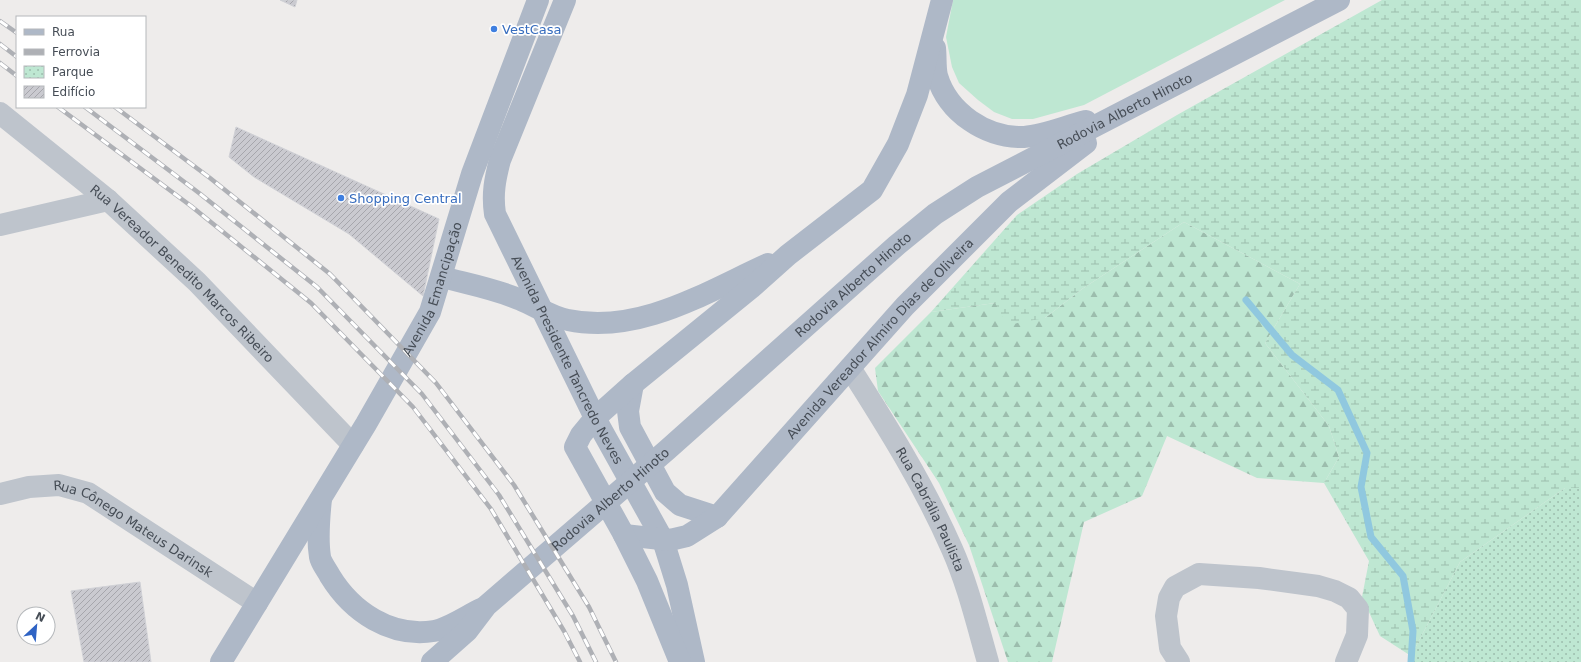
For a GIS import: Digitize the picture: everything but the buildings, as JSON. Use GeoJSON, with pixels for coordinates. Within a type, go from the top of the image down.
{"type":"FeatureCollection","features":[{"type":"Feature","properties":{"kind":"main road","name":"Avenida Emancipação"},"geometry":{"type":"LineString","coordinates":[[221,662],[366,424],[426,318],[442,277],[475,166],[538,0]]}},
{"type":"Feature","properties":{"kind":"main road","name":"Avenida Presidente Tancredo Neves"},"geometry":{"type":"LineString","coordinates":[[565,0],[500,160],[494,182],[493,198],[495,214],[595,418],[663,540],[677,585],[694,662]]}},
{"type":"Feature","properties":{"kind":"main road"},"geometry":{"type":"LineString","coordinates":[[680,662],[649,588],[624,534],[575,447],[581,434],[595,418],[633,384],[751,288],[788,255],[872,190],[898,144],[917,95],[942,0]]}},
{"type":"Feature","properties":{"kind":"main road","name":"Rodovia Alberto Hinoto"},"geometry":{"type":"LineString","coordinates":[[432,662],[468,631],[486,606],[667,450],[897,245],[935,214],[976,187],[1339,0]]}},
{"type":"Feature","properties":{"kind":"main road"},"geometry":{"type":"LineString","coordinates":[[934,33],[937,75],[946,96],[959,111],[979,126],[1001,134],[1024,137],[1130,109]]}},
{"type":"Feature","properties":{"kind":"main road","name":"Avenida Vereador Almiro Dias de Oliveira"},"geometry":{"type":"LineString","coordinates":[[624,534],[663,540],[687,536],[718,517],[905,306],[1009,202],[1130,109]]}},
{"type":"Feature","properties":{"kind":"main road"},"geometry":{"type":"LineString","coordinates":[[442,277],[520,299],[542,311],[567,320],[598,323],[626,322],[651,316],[788,255]]}},
{"type":"Feature","properties":{"kind":"main road"},"geometry":{"type":"LineString","coordinates":[[633,384],[628,411],[630,427],[665,492],[680,505],[718,517]]}},
{"type":"Feature","properties":{"kind":"main road"},"geometry":{"type":"LineString","coordinates":[[321,496],[319,521],[320,559],[336,585],[366,616],[395,630],[413,633],[436,631],[486,606]]}},
{"type":"Feature","properties":{"kind":"street","name":"Rua Vereador Benedito Marcos Ribeiro"},"geometry":{"type":"LineString","coordinates":[[0,113],[108,200],[197,282],[353,445]]}},
{"type":"Feature","properties":{"kind":"street"},"geometry":{"type":"LineString","coordinates":[[0,225],[108,200]]}},
{"type":"Feature","properties":{"kind":"street","name":"Rua Cabrália Paulista"},"geometry":{"type":"LineString","coordinates":[[850,368],[896,440],[952,549],[967,591],[988,662]]}},
{"type":"Feature","properties":{"kind":"street","name":"Rua Cônego Mateus Darinsk"},"geometry":{"type":"LineString","coordinates":[[0,494],[29,487],[59,485],[88,493],[257,603]]}},
{"type":"Feature","properties":{"kind":"street"},"geometry":{"type":"LineString","coordinates":[[1179,662],[1170,648],[1166,616],[1169,598],[1175,587],[1199,574],[1259,578],[1318,586],[1335,591],[1349,598],[1358,609],[1357,635],[1346,662]]}},
{"type":"Feature","properties":{"kind":"green space"},"geometry":{"type":"Polygon","coordinates":[[[953,0],[1285,0],[1084,105],[1033,119],[1012,119],[994,112],[959,83],[952,67],[946,37],[953,0]]]}},
{"type":"Feature","properties":{"kind":"green space"},"geometry":{"type":"Polygon","coordinates":[[[1382,0],[1581,0],[1581,488],[1565,488],[1460,562],[1411,656],[1380,636],[1362,597],[1369,561],[1324,483],[1339,457],[1329,426],[1265,343],[1300,284],[1184,222],[1082,289],[1045,318],[1007,325],[995,303],[931,312],[1017,215],[1077,174],[1177,115],[1382,0]]]}},
{"type":"Feature","properties":{"kind":"green space"},"geometry":{"type":"Polygon","coordinates":[[[1184,222],[1300,284],[1265,343],[1329,426],[1339,457],[1324,483],[1257,478],[1167,436],[1142,496],[1084,522],[1052,662],[1008,662],[969,545],[939,483],[878,391],[875,368],[931,312],[995,303],[1045,318],[1082,289],[1184,222]]]}},
{"type":"Feature","properties":{"kind":"green space"},"geometry":{"type":"Polygon","coordinates":[[[1565,488],[1581,488],[1581,662],[1411,662],[1411,656],[1460,562],[1565,488]]]}},
{"type":"Feature","properties":{"kind":"waterway"},"geometry":{"type":"LineString","coordinates":[[1246,300],[1292,355],[1338,390],[1367,453],[1361,487],[1371,537],[1403,576],[1413,631],[1411,662]]}},
{"type":"Feature","properties":{"kind":"railway"},"geometry":{"type":"LineString","coordinates":[[0,21],[16,32]]}},
{"type":"Feature","properties":{"kind":"railway"},"geometry":{"type":"LineString","coordinates":[[0,44],[16,56]]}},
{"type":"Feature","properties":{"kind":"railway"},"geometry":{"type":"LineString","coordinates":[[0,63],[16,75]]}},
{"type":"Feature","properties":{"kind":"railway"},"geometry":{"type":"LineString","coordinates":[[59,108],[191,206],[311,303],[413,407],[491,509],[564,631],[580,662]]}},
{"type":"Feature","properties":{"kind":"railway"},"geometry":{"type":"LineString","coordinates":[[86,108],[199,193],[317,287],[422,394],[499,495],[573,616],[596,662]]}},
{"type":"Feature","properties":{"kind":"railway"},"geometry":{"type":"LineString","coordinates":[[116,108],[210,178],[330,274],[436,383],[514,485],[589,607],[616,662]]}},
{"type":"Feature","properties":{"kind":"place","name":"VestCasa"},"geometry":{"type":"Point","coordinates":[494,29]}},
{"type":"Feature","properties":{"kind":"place","name":"Shopping Central"},"geometry":{"type":"Point","coordinates":[341,198]}}]}
